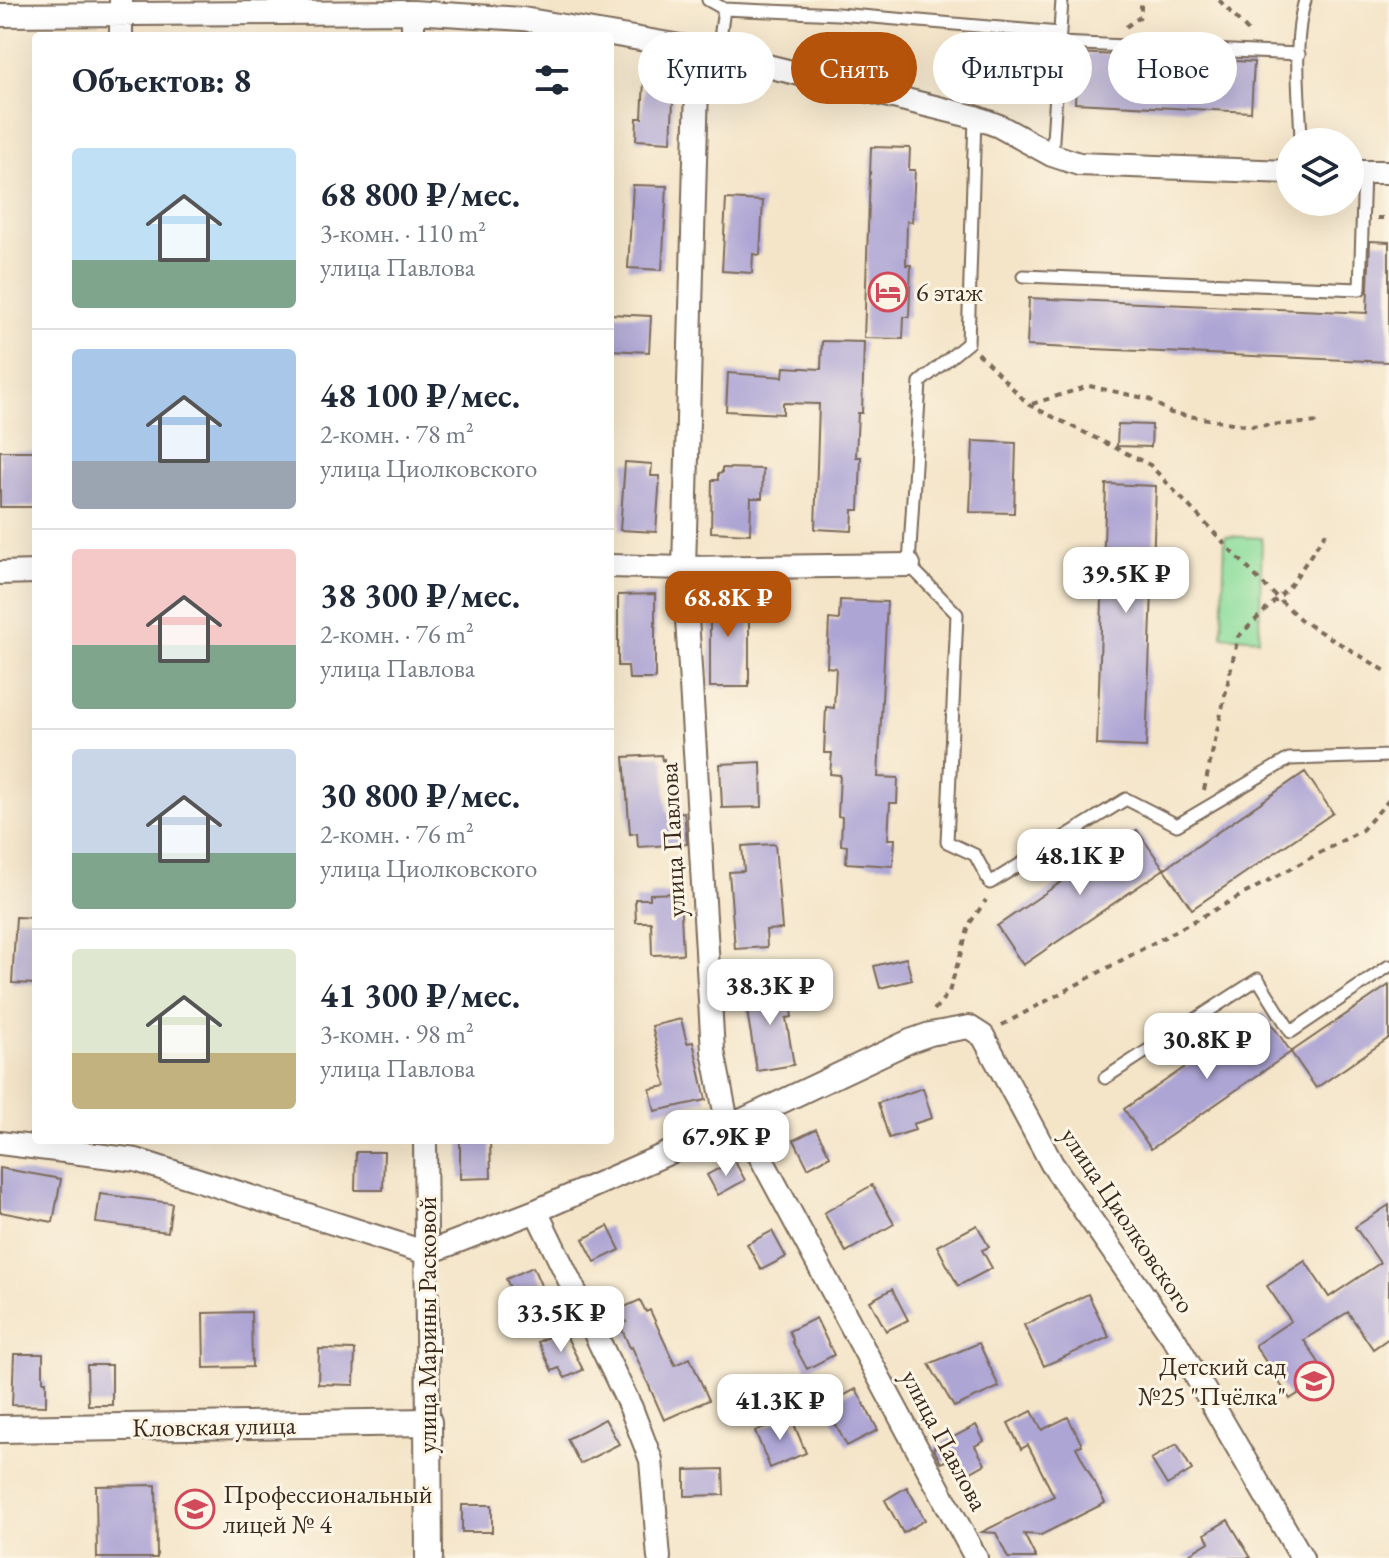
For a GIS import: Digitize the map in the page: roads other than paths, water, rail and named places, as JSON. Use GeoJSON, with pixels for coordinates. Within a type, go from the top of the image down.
{"type":"FeatureCollection","features":[{"type":"Feature","properties":{"kind":"street"},"geometry":{"type":"LineString","coordinates":[[0,15],[121,17],[413,12],[523,19],[598,32]]}},
{"type":"Feature","properties":{"kind":"street"},"geometry":{"type":"LineString","coordinates":[[413,12],[413,32]]}},
{"type":"Feature","properties":{"kind":"street"},"geometry":{"type":"LineString","coordinates":[[614,35],[638,39]]}},
{"type":"Feature","properties":{"kind":"street"},"geometry":{"type":"LineString","coordinates":[[775,68],[975,117],[999,126],[1052,155],[1079,164],[1276,171]]}},
{"type":"Feature","properties":{"kind":"street","name":"улица Павлова"},"geometry":{"type":"LineString","coordinates":[[706,104],[684,568],[713,1051],[728,1127],[746,1137],[760,1156],[976,1558]]}},
{"type":"Feature","properties":{"kind":"street"},"geometry":{"type":"LineString","coordinates":[[1364,172],[1389,172]]}},
{"type":"Feature","properties":{"kind":"street"},"geometry":{"type":"LineString","coordinates":[[614,566],[909,565]]}},
{"type":"Feature","properties":{"kind":"street"},"geometry":{"type":"LineString","coordinates":[[0,573],[32,572]]}},
{"type":"Feature","properties":{"kind":"street","name":"улица Циолковского"},"geometry":{"type":"LineString","coordinates":[[728,1127],[910,1041],[969,1027],[983,1036],[1052,1164],[1175,1340],[1302,1558]]}},
{"type":"Feature","properties":{"kind":"street"},"geometry":{"type":"LineString","coordinates":[[0,1143],[136,1150],[427,1253],[536,1211],[728,1127]]}},
{"type":"Feature","properties":{"kind":"street","name":"улица Марины Расковой"},"geometry":{"type":"LineString","coordinates":[[425,1144],[429,1558]]}},
{"type":"Feature","properties":{"kind":"street"},"geometry":{"type":"LineString","coordinates":[[536,1211],[631,1408],[651,1460],[659,1558]]}},
{"type":"Feature","properties":{"kind":"street","name":"Кловская улица"},"geometry":{"type":"LineString","coordinates":[[0,1429],[428,1422]]}},
{"type":"Feature","properties":{"kind":"lane"},"geometry":{"type":"LineString","coordinates":[[708,0],[724,9],[838,14],[1004,32]]}},
{"type":"Feature","properties":{"kind":"lane"},"geometry":{"type":"LineString","coordinates":[[1060,32],[1062,0]]}},
{"type":"Feature","properties":{"kind":"lane"},"geometry":{"type":"LineString","coordinates":[[1301,128],[1299,54],[1305,0]]}},
{"type":"Feature","properties":{"kind":"lane"},"geometry":{"type":"LineString","coordinates":[[715,32],[724,9]]}},
{"type":"Feature","properties":{"kind":"lane"},"geometry":{"type":"LineString","coordinates":[[1092,43],[1299,54]]}},
{"type":"Feature","properties":{"kind":"lane"},"geometry":{"type":"LineString","coordinates":[[1052,155],[1055,104]]}},
{"type":"Feature","properties":{"kind":"lane"},"geometry":{"type":"LineString","coordinates":[[975,117],[968,343],[920,382],[909,565],[957,614],[947,842],[975,855],[990,883],[1126,799],[1177,825],[1289,759],[1389,756]]}},
{"type":"Feature","properties":{"kind":"lane"},"geometry":{"type":"LineString","coordinates":[[1023,276],[1360,289],[1358,216]]}},
{"type":"Feature","properties":{"kind":"lane"},"geometry":{"type":"LineString","coordinates":[[1105,1078],[1258,979],[1291,1032],[1389,966]]}},
{"type":"Feature","properties":{"kind":"place","name":"6 этаж"},"geometry":{"type":"Point","coordinates":[888,292]}},
{"type":"Feature","properties":{"kind":"place","name":"Детский сад №25 \"Пчёлка\""},"geometry":{"type":"Point","coordinates":[1314,1381]}},
{"type":"Feature","properties":{"kind":"place","name":"Профессиональный лицей № 4"},"geometry":{"type":"Point","coordinates":[195,1509]}}]}
